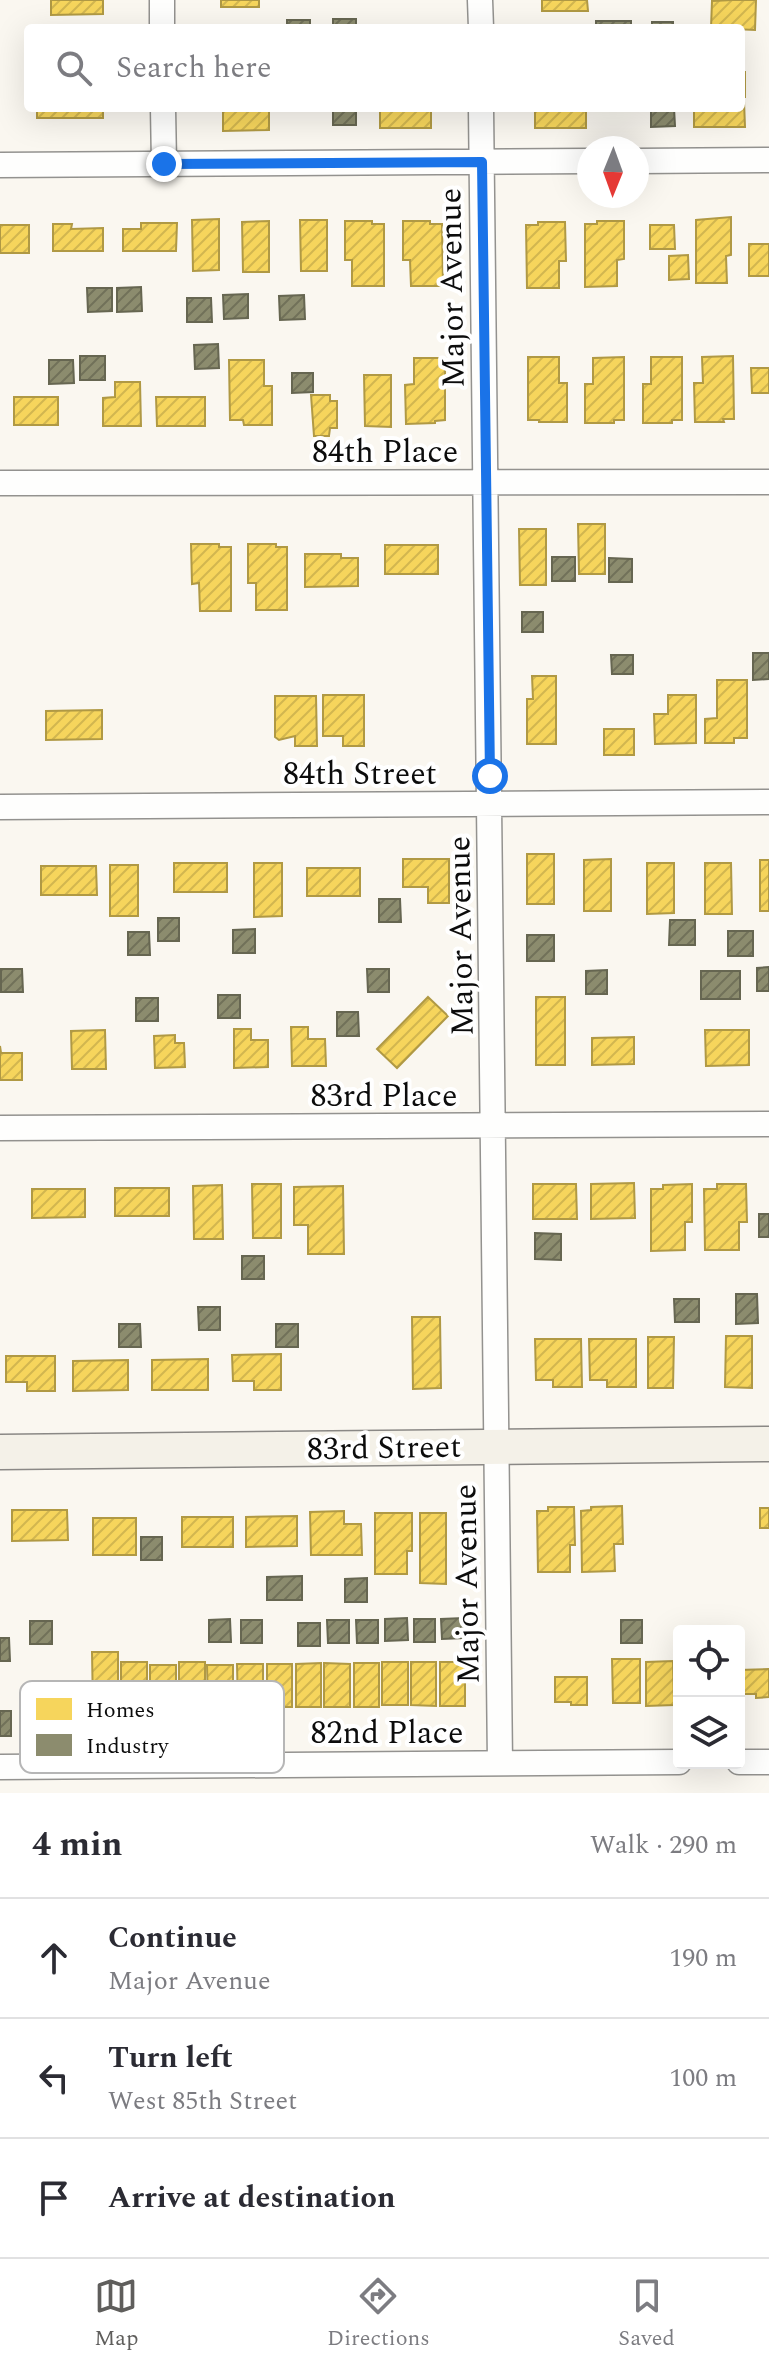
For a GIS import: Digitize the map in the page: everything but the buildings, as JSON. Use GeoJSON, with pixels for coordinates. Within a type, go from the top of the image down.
{"type":"FeatureCollection","features":[{"type":"Feature","properties":{"kind":"street"},"geometry":{"type":"LineString","coordinates":[[162,0],[162,24]]}},
{"type":"Feature","properties":{"kind":"street"},"geometry":{"type":"LineString","coordinates":[[480,0],[481,24]]}},
{"type":"Feature","properties":{"kind":"street"},"geometry":{"type":"LineString","coordinates":[[163,112],[164,164]]}},
{"type":"Feature","properties":{"kind":"street","name":"Major Avenue"},"geometry":{"type":"LineString","coordinates":[[481,112],[500,1763]]}},
{"type":"Feature","properties":{"kind":"street"},"geometry":{"type":"LineString","coordinates":[[649,161],[769,160]]}},
{"type":"Feature","properties":{"kind":"street"},"geometry":{"type":"LineString","coordinates":[[0,165],[577,161]]}},
{"type":"Feature","properties":{"kind":"street","name":"84th Place"},"geometry":{"type":"LineString","coordinates":[[0,483],[769,482]]}},
{"type":"Feature","properties":{"kind":"street","name":"84th Street"},"geometry":{"type":"LineString","coordinates":[[0,807],[769,802]]}},
{"type":"Feature","properties":{"kind":"street","name":"83rd Place"},"geometry":{"type":"LineString","coordinates":[[0,1128],[769,1124]]}},
{"type":"Feature","properties":{"kind":"street","name":"83rd Street"},"geometry":{"type":"LineString","coordinates":[[0,1452],[769,1444]]}},
{"type":"Feature","properties":{"kind":"street","name":"82nd Place"},"geometry":{"type":"LineString","coordinates":[[284,1765],[673,1762]]}},
{"type":"Feature","properties":{"kind":"street"},"geometry":{"type":"LineString","coordinates":[[745,1762],[769,1762]]}},
{"type":"Feature","properties":{"kind":"street","name":"82nd Place"},"geometry":{"type":"LineString","coordinates":[[0,1767],[20,1767]]}},
{"type":"Feature","properties":{"kind":"route"},"geometry":{"type":"LineString","coordinates":[[164,164],[482,162],[490,776]]}}]}
